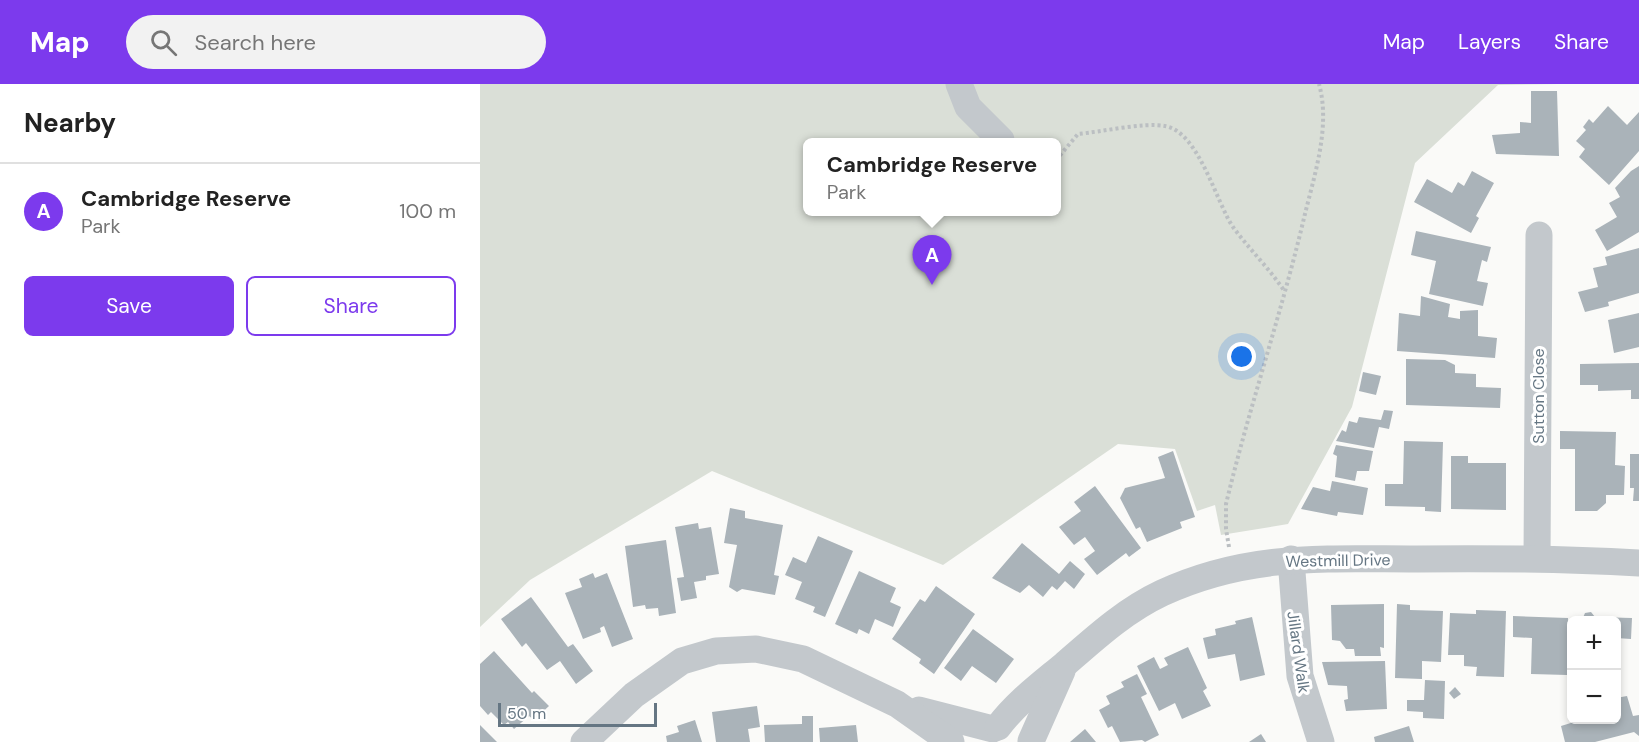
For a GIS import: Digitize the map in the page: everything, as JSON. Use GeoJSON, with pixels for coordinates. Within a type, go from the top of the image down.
{"type":"FeatureCollection","features":[{"type":"Feature","properties":{"kind":"street"},"geometry":{"type":"LineString","coordinates":[[959,84],[968,107],[999,138]]}},
{"type":"Feature","properties":{"kind":"street","name":"Sutton Close"},"geometry":{"type":"LineString","coordinates":[[1536,558],[1539,235]]}},
{"type":"Feature","properties":{"kind":"street","name":"Westmill Drive"},"geometry":{"type":"LineString","coordinates":[[990,733],[1016,705],[1089,642],[1136,608],[1195,579],[1233,568],[1291,559],[1536,558],[1639,563]]}},
{"type":"Feature","properties":{"kind":"street","name":"Jillard Walk"},"geometry":{"type":"LineString","coordinates":[[1291,559],[1300,676],[1321,742]]}},
{"type":"Feature","properties":{"kind":"street"},"geometry":{"type":"LineString","coordinates":[[584,742],[655,678],[690,658],[716,651],[756,650],[783,653],[803,659],[897,704],[990,733],[1017,729],[1031,742]]}},
{"type":"Feature","properties":{"kind":"street","name":"Westmill Drive"},"geometry":{"type":"LineString","coordinates":[[1031,742],[1065,664]]}},
{"type":"Feature","properties":{"kind":"street"},"geometry":{"type":"LineString","coordinates":[[897,704],[951,742]]}},
{"type":"Feature","properties":{"kind":"path"},"geometry":{"type":"LineString","coordinates":[[1233,568],[1226,529],[1226,504],[1286,292],[1319,147],[1323,104],[1319,84]]}},
{"type":"Feature","properties":{"kind":"path"},"geometry":{"type":"LineString","coordinates":[[1061,154],[1078,135],[1155,126],[1173,128],[1189,144],[1200,160],[1232,225],[1286,292]]}},
{"type":"Feature","properties":{"kind":"shaded area"},"geometry":{"type":"Polygon","coordinates":[[[480,84],[1558,84],[1498,85],[1415,163],[1352,407],[1288,524],[1221,535],[1215,505],[1197,511],[1175,449],[1118,444],[943,565],[712,471],[530,580],[480,627],[480,84]]]}},
{"type":"Feature","properties":{"kind":"building"},"geometry":{"type":"Polygon","coordinates":[[[1531,91],[1557,91],[1559,156],[1496,154],[1492,135],[1520,133],[1520,122],[1531,123],[1531,91]]]}},
{"type":"Feature","properties":{"kind":"building"},"geometry":{"type":"Polygon","coordinates":[[[1608,106],[1627,125],[1639,112],[1639,151],[1609,185],[1579,157],[1585,149],[1576,141],[1586,130],[1583,127],[1589,119],[1593,123],[1608,106]]]}},
{"type":"Feature","properties":{"kind":"building"},"geometry":{"type":"Polygon","coordinates":[[[1639,166],[1639,232],[1607,251],[1595,230],[1617,217],[1609,203],[1620,197],[1615,188],[1639,166]]]}},
{"type":"Feature","properties":{"kind":"building"},"geometry":{"type":"Polygon","coordinates":[[[1472,171],[1494,183],[1476,216],[1479,218],[1471,233],[1414,202],[1427,179],[1452,193],[1458,182],[1464,186],[1472,171]]]}},
{"type":"Feature","properties":{"kind":"building"},"geometry":{"type":"Polygon","coordinates":[[[1416,231],[1491,247],[1487,262],[1482,260],[1477,281],[1488,283],[1483,306],[1429,294],[1436,261],[1411,255],[1416,231]]]}},
{"type":"Feature","properties":{"kind":"building"},"geometry":{"type":"Polygon","coordinates":[[[1639,248],[1639,293],[1608,302],[1609,306],[1585,312],[1578,292],[1598,287],[1593,268],[1607,265],[1605,257],[1639,248]]]}},
{"type":"Feature","properties":{"kind":"building"},"geometry":{"type":"Polygon","coordinates":[[[1421,296],[1450,304],[1448,317],[1460,319],[1460,311],[1478,310],[1478,336],[1497,338],[1495,358],[1397,351],[1399,313],[1420,316],[1421,296]]]}},
{"type":"Feature","properties":{"kind":"building"},"geometry":{"type":"Polygon","coordinates":[[[1639,313],[1639,347],[1614,353],[1608,320],[1639,313]]]}},
{"type":"Feature","properties":{"kind":"building"},"geometry":{"type":"Polygon","coordinates":[[[1406,359],[1445,360],[1455,365],[1455,373],[1476,374],[1476,387],[1501,388],[1500,408],[1406,405],[1406,359]]]}},
{"type":"Feature","properties":{"kind":"building"},"geometry":{"type":"Polygon","coordinates":[[[1639,363],[1639,399],[1631,399],[1631,390],[1598,391],[1598,385],[1580,385],[1580,364],[1639,363]]]}},
{"type":"Feature","properties":{"kind":"building"},"geometry":{"type":"Polygon","coordinates":[[[1363,372],[1381,376],[1376,395],[1359,391],[1363,372]]]}},
{"type":"Feature","properties":{"kind":"building"},"geometry":{"type":"Polygon","coordinates":[[[1384,410],[1393,411],[1389,429],[1379,427],[1374,448],[1336,441],[1342,430],[1346,432],[1349,421],[1357,423],[1359,417],[1381,420],[1384,410]]]}},
{"type":"Feature","properties":{"kind":"building"},"geometry":{"type":"Polygon","coordinates":[[[1560,431],[1616,432],[1615,465],[1625,466],[1624,495],[1606,495],[1606,503],[1597,511],[1575,511],[1575,449],[1560,449],[1560,431]]]}},
{"type":"Feature","properties":{"kind":"building"},"geometry":{"type":"Polygon","coordinates":[[[1404,441],[1443,442],[1441,512],[1425,511],[1425,507],[1385,506],[1385,484],[1403,484],[1404,441]]]}},
{"type":"Feature","properties":{"kind":"building"},"geometry":{"type":"Polygon","coordinates":[[[1336,445],[1373,451],[1369,471],[1357,471],[1355,481],[1335,477],[1337,456],[1333,454],[1336,445]]]}},
{"type":"Feature","properties":{"kind":"building"},"geometry":{"type":"Polygon","coordinates":[[[1173,451],[1195,517],[1180,522],[1182,528],[1147,542],[1140,527],[1136,529],[1120,498],[1125,488],[1165,478],[1158,457],[1173,451]]]}},
{"type":"Feature","properties":{"kind":"building"},"geometry":{"type":"Polygon","coordinates":[[[1630,454],[1639,454],[1639,501],[1633,501],[1634,488],[1630,488],[1630,454]]]}},
{"type":"Feature","properties":{"kind":"building"},"geometry":{"type":"Polygon","coordinates":[[[1451,456],[1468,456],[1468,463],[1506,463],[1506,510],[1451,509],[1451,456]]]}},
{"type":"Feature","properties":{"kind":"building"},"geometry":{"type":"Polygon","coordinates":[[[1332,481],[1368,488],[1363,515],[1338,512],[1337,516],[1301,509],[1313,487],[1330,491],[1332,481]]]}},
{"type":"Feature","properties":{"kind":"building"},"geometry":{"type":"Polygon","coordinates":[[[1095,486],[1141,548],[1129,557],[1126,553],[1097,575],[1084,559],[1095,551],[1085,537],[1074,545],[1059,527],[1081,511],[1074,502],[1095,486]]]}},
{"type":"Feature","properties":{"kind":"building"},"geometry":{"type":"Polygon","coordinates":[[[730,508],[745,511],[745,518],[783,525],[774,575],[779,576],[775,595],[742,589],[737,592],[729,587],[737,545],[724,543],[730,508]]]}},
{"type":"Feature","properties":{"kind":"building"},"geometry":{"type":"Polygon","coordinates":[[[698,523],[699,529],[711,527],[719,574],[706,576],[706,580],[694,582],[697,598],[681,601],[677,578],[684,577],[675,527],[698,523]]]}},
{"type":"Feature","properties":{"kind":"building"},"geometry":{"type":"Polygon","coordinates":[[[818,536],[853,551],[825,617],[813,612],[815,607],[795,599],[802,582],[785,575],[793,557],[806,563],[818,536]]]}},
{"type":"Feature","properties":{"kind":"building"},"geometry":{"type":"Polygon","coordinates":[[[666,540],[676,613],[659,616],[658,608],[646,609],[645,605],[633,607],[625,546],[666,540]]]}},
{"type":"Feature","properties":{"kind":"building"},"geometry":{"type":"Polygon","coordinates":[[[1022,543],[1059,574],[1070,561],[1085,574],[1074,589],[1065,581],[1057,590],[1052,586],[1043,597],[1029,585],[1020,593],[992,578],[1022,543]]]}},
{"type":"Feature","properties":{"kind":"building"},"geometry":{"type":"Polygon","coordinates":[[[859,571],[896,588],[890,602],[901,607],[893,627],[875,619],[869,634],[859,629],[857,634],[835,624],[859,571]]]}},
{"type":"Feature","properties":{"kind":"building"},"geometry":{"type":"Polygon","coordinates":[[[593,573],[595,578],[607,573],[633,639],[612,647],[604,626],[600,628],[601,632],[583,639],[565,593],[582,587],[579,579],[593,573]]]}},
{"type":"Feature","properties":{"kind":"building"},"geometry":{"type":"Polygon","coordinates":[[[936,586],[975,614],[934,674],[919,663],[921,659],[892,639],[920,599],[925,602],[936,586]]]}},
{"type":"Feature","properties":{"kind":"building"},"geometry":{"type":"Polygon","coordinates":[[[531,597],[568,647],[573,644],[593,671],[576,684],[560,661],[547,670],[526,643],[522,647],[501,619],[531,597]]]}},
{"type":"Feature","properties":{"kind":"building"},"geometry":{"type":"Polygon","coordinates":[[[1384,604],[1384,648],[1380,647],[1381,656],[1355,656],[1354,649],[1346,649],[1340,641],[1332,640],[1331,605],[1384,604]]]}},
{"type":"Feature","properties":{"kind":"building"},"geometry":{"type":"Polygon","coordinates":[[[1397,604],[1410,605],[1410,610],[1443,611],[1441,662],[1422,661],[1422,679],[1395,678],[1397,604]]]}},
{"type":"Feature","properties":{"kind":"building"},"geometry":{"type":"Polygon","coordinates":[[[1476,610],[1506,611],[1504,677],[1476,676],[1477,667],[1464,666],[1464,655],[1448,655],[1450,613],[1476,614],[1476,610]]]}},
{"type":"Feature","properties":{"kind":"building"},"geometry":{"type":"Polygon","coordinates":[[[1591,612],[1594,616],[1584,616],[1585,613],[1591,612]]]}},
{"type":"Feature","properties":{"kind":"building"},"geometry":{"type":"Polygon","coordinates":[[[1513,616],[1567,618],[1567,675],[1531,674],[1532,638],[1513,637],[1513,616]]]}},
{"type":"Feature","properties":{"kind":"building"},"geometry":{"type":"Polygon","coordinates":[[[1252,617],[1265,675],[1240,681],[1235,654],[1208,659],[1203,638],[1216,635],[1215,629],[1252,617]]]}},
{"type":"Feature","properties":{"kind":"building"},"geometry":{"type":"Polygon","coordinates":[[[1621,618],[1632,618],[1631,639],[1621,638],[1621,618]]]}},
{"type":"Feature","properties":{"kind":"building"},"geometry":{"type":"Polygon","coordinates":[[[973,629],[1014,659],[996,683],[972,666],[961,681],[944,668],[973,629]]]}},
{"type":"Feature","properties":{"kind":"building"},"geometry":{"type":"Polygon","coordinates":[[[1188,647],[1207,688],[1203,691],[1211,706],[1182,719],[1175,703],[1159,711],[1137,666],[1154,657],[1160,669],[1168,665],[1164,658],[1188,647]]]}},
{"type":"Feature","properties":{"kind":"building"},"geometry":{"type":"Polygon","coordinates":[[[494,651],[532,693],[534,691],[549,706],[534,720],[529,716],[514,729],[508,722],[504,725],[491,712],[488,715],[480,706],[480,664],[494,651]]]}},
{"type":"Feature","properties":{"kind":"building"},"geometry":{"type":"Polygon","coordinates":[[[1385,661],[1387,709],[1346,711],[1344,700],[1348,699],[1347,686],[1328,685],[1322,662],[1385,661]]]}},
{"type":"Feature","properties":{"kind":"building"},"geometry":{"type":"Polygon","coordinates":[[[1137,674],[1147,694],[1141,697],[1159,735],[1145,742],[1142,740],[1120,742],[1112,726],[1108,728],[1099,710],[1110,704],[1106,696],[1124,687],[1121,682],[1137,674]]]}},
{"type":"Feature","properties":{"kind":"building"},"geometry":{"type":"Polygon","coordinates":[[[1425,680],[1445,681],[1444,719],[1423,718],[1423,712],[1407,711],[1407,700],[1424,700],[1425,680]]]}},
{"type":"Feature","properties":{"kind":"building"},"geometry":{"type":"Polygon","coordinates":[[[1455,687],[1461,694],[1454,699],[1449,693],[1455,687]]]}},
{"type":"Feature","properties":{"kind":"building"},"geometry":{"type":"Polygon","coordinates":[[[1627,696],[1633,716],[1639,715],[1639,736],[1634,732],[1595,742],[1565,742],[1561,726],[1621,724],[1621,697],[1627,696]]]}},
{"type":"Feature","properties":{"kind":"building"},"geometry":{"type":"Polygon","coordinates":[[[757,706],[760,727],[748,729],[750,742],[716,742],[712,712],[757,706]]]}},
{"type":"Feature","properties":{"kind":"building"},"geometry":{"type":"Polygon","coordinates":[[[802,716],[813,716],[813,742],[765,742],[764,725],[802,724],[802,716]]]}},
{"type":"Feature","properties":{"kind":"building"},"geometry":{"type":"Polygon","coordinates":[[[695,720],[702,742],[667,742],[666,736],[679,732],[677,726],[695,720]]]}},
{"type":"Feature","properties":{"kind":"building"},"geometry":{"type":"Polygon","coordinates":[[[480,725],[497,742],[480,742],[480,725]]]}},
{"type":"Feature","properties":{"kind":"building"},"geometry":{"type":"Polygon","coordinates":[[[856,725],[858,742],[820,742],[819,728],[856,725]]]}},
{"type":"Feature","properties":{"kind":"building"},"geometry":{"type":"Polygon","coordinates":[[[1409,726],[1414,742],[1375,742],[1374,737],[1409,726]]]}},
{"type":"Feature","properties":{"kind":"building"},"geometry":{"type":"Polygon","coordinates":[[[1085,729],[1096,742],[1070,742],[1085,729]]]}},
{"type":"Feature","properties":{"kind":"building"},"geometry":{"type":"Polygon","coordinates":[[[1261,734],[1266,742],[1249,742],[1261,734]]]}},
{"type":"Feature","properties":{"kind":"place","name":"Cambridge Reserve"},"geometry":{"type":"Point","coordinates":[932,285]}}]}
